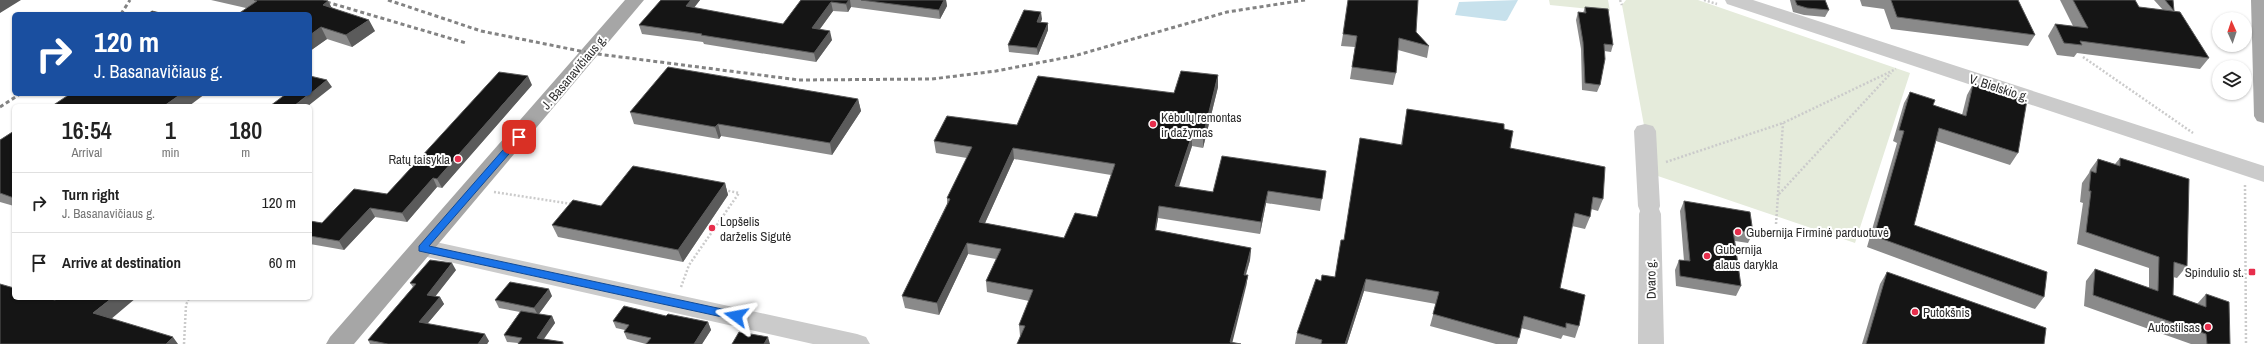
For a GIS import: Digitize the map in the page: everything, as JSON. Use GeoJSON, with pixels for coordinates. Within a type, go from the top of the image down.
{"type":"FeatureCollection","features":[{"type":"Feature","properties":{"kind":"main road","name":"J. Basanavičiaus g."},"geometry":{"type":"LineString","coordinates":[[339,344],[635,0]]}},
{"type":"Feature","properties":{"kind":"main road"},"geometry":{"type":"LineString","coordinates":[[2260,0],[2264,116]]}},
{"type":"Feature","properties":{"kind":"street","name":"V. Bielskio g."},"geometry":{"type":"LineString","coordinates":[[1734,0],[1912,60],[2264,174]]}},
{"type":"Feature","properties":{"kind":"street","name":"Dvaro g."},"geometry":{"type":"LineString","coordinates":[[1645,131],[1650,210],[1651,344]]}},
{"type":"Feature","properties":{"kind":"street"},"geometry":{"type":"LineString","coordinates":[[422,248],[857,344]]}},
{"type":"Feature","properties":{"kind":"path"},"geometry":{"type":"LineString","coordinates":[[1620,0],[1622,6]]}},
{"type":"Feature","properties":{"kind":"path"},"geometry":{"type":"LineString","coordinates":[[2083,57],[2199,137]]}},
{"type":"Feature","properties":{"kind":"path"},"geometry":{"type":"LineString","coordinates":[[1648,165],[1677,160],[1783,123],[1912,60]]}},
{"type":"Feature","properties":{"kind":"path"},"geometry":{"type":"LineString","coordinates":[[1779,194],[1892,71]]}},
{"type":"Feature","properties":{"kind":"path"},"geometry":{"type":"LineString","coordinates":[[1776,224],[1783,123]]}},
{"type":"Feature","properties":{"kind":"path"},"geometry":{"type":"LineString","coordinates":[[2244,167],[2246,344]]}},
{"type":"Feature","properties":{"kind":"path"},"geometry":{"type":"LineString","coordinates":[[675,303],[689,265],[739,193],[718,189]]}},
{"type":"Feature","properties":{"kind":"path"},"geometry":{"type":"LineString","coordinates":[[473,190],[574,204]]}},
{"type":"Feature","properties":{"kind":"path"},"geometry":{"type":"LineString","coordinates":[[184,344],[186,305],[188,300]]}},
{"type":"Feature","properties":{"kind":"green space"},"geometry":{"type":"Polygon","coordinates":[[[1549,0],[1608,0],[1610,11],[1550,5],[1549,0]]]}},
{"type":"Feature","properties":{"kind":"green space"},"geometry":{"type":"Polygon","coordinates":[[[1626,0],[1698,0],[1910,73],[1855,243],[1649,173],[1645,131],[1622,5],[1626,0]]]}},
{"type":"Feature","properties":{"kind":"water"},"geometry":{"type":"Polygon","coordinates":[[[1518,0],[1505,21],[1455,15],[1459,2],[1518,0]]]}},
{"type":"Feature","properties":{"kind":"building"},"geometry":{"type":"Polygon","coordinates":[[[254,0],[323,0],[328,1],[323,5],[369,20],[346,35],[321,27],[312,34],[312,12],[241,12],[257,1],[254,0]]]}},
{"type":"Feature","properties":{"kind":"building"},"geometry":{"type":"Polygon","coordinates":[[[661,0],[691,0],[686,6],[783,24],[801,0],[849,0],[846,4],[831,2],[812,28],[830,31],[814,53],[639,25],[661,0]]]}},
{"type":"Feature","properties":{"kind":"building"},"geometry":{"type":"Polygon","coordinates":[[[861,0],[944,0],[939,10],[861,0]]]}},
{"type":"Feature","properties":{"kind":"building"},"geometry":{"type":"Polygon","coordinates":[[[1348,0],[1418,0],[1416,32],[1429,46],[1399,38],[1396,73],[1352,67],[1357,36],[1343,34],[1348,0]]]}},
{"type":"Feature","properties":{"kind":"building"},"geometry":{"type":"Polygon","coordinates":[[[1795,0],[1825,0],[1829,10],[1807,8],[1797,5],[1795,0]]]}},
{"type":"Feature","properties":{"kind":"building"},"geometry":{"type":"Polygon","coordinates":[[[1891,0],[2018,0],[2035,35],[1897,17],[1891,0]]]}},
{"type":"Feature","properties":{"kind":"building"},"geometry":{"type":"Polygon","coordinates":[[[2073,0],[2135,0],[2139,7],[2180,12],[2209,58],[2080,41],[2082,45],[2064,43],[2055,24],[2088,28],[2073,0]]]}},
{"type":"Feature","properties":{"kind":"building"},"geometry":{"type":"Polygon","coordinates":[[[2165,0],[2173,0],[2174,11],[2165,0]]]}},
{"type":"Feature","properties":{"kind":"building"},"geometry":{"type":"Polygon","coordinates":[[[1585,7],[1608,9],[1613,45],[1604,44],[1605,59],[1600,85],[1585,83],[1583,42],[1578,12],[1586,13],[1585,7]]]}},
{"type":"Feature","properties":{"kind":"building"},"geometry":{"type":"Polygon","coordinates":[[[1024,10],[1041,12],[1037,22],[1048,23],[1037,48],[1008,45],[1024,10]]]}},
{"type":"Feature","properties":{"kind":"building"},"geometry":{"type":"Polygon","coordinates":[[[668,67],[858,99],[830,143],[718,124],[715,127],[630,112],[668,67]]]}},
{"type":"Feature","properties":{"kind":"building"},"geometry":{"type":"Polygon","coordinates":[[[1181,71],[1218,75],[1203,136],[1192,135],[1175,186],[1213,192],[1222,156],[1326,171],[1322,199],[1268,191],[1261,222],[1159,206],[1155,230],[1251,248],[1244,275],[1248,275],[1230,342],[1241,344],[1017,344],[1025,326],[1019,325],[1033,290],[986,281],[1001,249],[967,243],[937,303],[902,296],[950,199],[947,198],[972,147],[934,141],[947,116],[1017,125],[1038,76],[1174,93],[1181,71]],[[1013,148],[979,222],[1064,238],[1075,213],[1097,217],[1115,164],[1013,148]]]}},
{"type":"Feature","properties":{"kind":"building"},"geometry":{"type":"Polygon","coordinates":[[[499,72],[528,76],[437,179],[433,178],[402,213],[370,208],[339,241],[312,236],[312,221],[322,223],[354,189],[387,194],[499,72]]]}},
{"type":"Feature","properties":{"kind":"building"},"geometry":{"type":"Polygon","coordinates":[[[312,76],[327,80],[312,92],[312,76]]]}},
{"type":"Feature","properties":{"kind":"building"},"geometry":{"type":"Polygon","coordinates":[[[1973,84],[2027,100],[2018,153],[1939,128],[1914,225],[2047,272],[2044,297],[1874,236],[1904,131],[1899,130],[1910,92],[1935,100],[1933,105],[1966,116],[1973,84]]]}},
{"type":"Feature","properties":{"kind":"building"},"geometry":{"type":"Polygon","coordinates":[[[67,96],[178,96],[167,104],[55,104],[67,96]]]}},
{"type":"Feature","properties":{"kind":"building"},"geometry":{"type":"Polygon","coordinates":[[[283,96],[306,96],[296,104],[273,104],[283,96]]]}},
{"type":"Feature","properties":{"kind":"building"},"geometry":{"type":"Polygon","coordinates":[[[1407,109],[1504,124],[1504,129],[1513,131],[1510,148],[1605,167],[1603,199],[1593,197],[1590,217],[1575,213],[1560,288],[1585,295],[1579,326],[1566,323],[1566,328],[1524,316],[1519,338],[1433,314],[1439,292],[1366,279],[1345,344],[1321,344],[1322,340],[1297,333],[1316,279],[1321,281],[1322,275],[1335,277],[1341,240],[1344,240],[1360,138],[1402,145],[1407,109]]]}},
{"type":"Feature","properties":{"kind":"building"},"geometry":{"type":"Polygon","coordinates":[[[12,132],[12,197],[0,193],[0,140],[12,132]]]}},
{"type":"Feature","properties":{"kind":"building"},"geometry":{"type":"Polygon","coordinates":[[[2120,158],[2189,179],[2187,266],[2174,262],[2173,295],[2206,307],[2206,294],[2229,302],[2230,344],[2207,344],[2206,334],[2093,295],[2095,269],[2158,291],[2159,257],[2086,232],[2091,191],[2089,191],[2091,171],[2096,173],[2098,159],[2120,166],[2120,158]]]}},
{"type":"Feature","properties":{"kind":"building"},"geometry":{"type":"Polygon","coordinates":[[[633,166],[725,183],[678,250],[552,225],[573,200],[601,206],[633,166]]]}},
{"type":"Feature","properties":{"kind":"building","name":"Gubernija alaus darykla"},"geometry":{"type":"Polygon","coordinates":[[[1684,201],[1750,212],[1753,233],[1733,230],[1741,286],[1680,276],[1679,260],[1690,261],[1684,201]]]}},
{"type":"Feature","properties":{"kind":"building"},"geometry":{"type":"Polygon","coordinates":[[[430,260],[452,263],[427,295],[440,297],[419,322],[485,334],[478,344],[388,344],[368,340],[416,284],[410,283],[430,260]]]}},
{"type":"Feature","properties":{"kind":"building","name":"Putokšnis"},"geometry":{"type":"Polygon","coordinates":[[[1887,272],[2046,328],[2044,344],[1866,344],[1887,272]]]}},
{"type":"Feature","properties":{"kind":"building"},"geometry":{"type":"Polygon","coordinates":[[[510,282],[549,289],[534,308],[495,300],[510,282]]]}},
{"type":"Feature","properties":{"kind":"building"},"geometry":{"type":"Polygon","coordinates":[[[0,284],[12,287],[12,300],[109,300],[93,313],[173,337],[166,344],[0,344],[0,284]]]}},
{"type":"Feature","properties":{"kind":"building"},"geometry":{"type":"Polygon","coordinates":[[[624,306],[666,316],[668,314],[708,322],[694,344],[646,344],[651,338],[624,332],[629,325],[613,321],[624,306]]]}},
{"type":"Feature","properties":{"kind":"building"},"geometry":{"type":"Polygon","coordinates":[[[521,311],[552,316],[537,338],[563,342],[562,344],[518,344],[522,338],[504,335],[521,311]]]}},
{"type":"Feature","properties":{"kind":"building"},"geometry":{"type":"Polygon","coordinates":[[[739,332],[768,337],[764,344],[732,344],[739,332]]]}},
{"type":"Feature","properties":{"kind":"railway"},"geometry":{"type":"LineString","coordinates":[[122,12],[130,0]]}},
{"type":"Feature","properties":{"kind":"railway"},"geometry":{"type":"LineString","coordinates":[[320,0],[466,43]]}},
{"type":"Feature","properties":{"kind":"railway"},"geometry":{"type":"LineString","coordinates":[[388,0],[481,31],[590,53],[799,80],[932,79],[996,71],[1074,56],[1227,12],[1305,0]]}},
{"type":"Feature","properties":{"kind":"railway"},"geometry":{"type":"LineString","coordinates":[[0,107],[17,96]]}},
{"type":"Feature","properties":{"kind":"place","name":"Kėbulų remontas ir dažymas"},"geometry":{"type":"Point","coordinates":[1153,124]}},
{"type":"Feature","properties":{"kind":"place","name":"Ratų taisykla"},"geometry":{"type":"Point","coordinates":[458,159]}},
{"type":"Feature","properties":{"kind":"place","name":"Lopšelis darželis Sigutė"},"geometry":{"type":"Point","coordinates":[712,228]}},
{"type":"Feature","properties":{"kind":"place","name":"Gubernija Firminė parduotuvė"},"geometry":{"type":"Point","coordinates":[1738,232]}},
{"type":"Feature","properties":{"kind":"place","name":"Gubernija alaus darykla"},"geometry":{"type":"Point","coordinates":[1707,256]}},
{"type":"Feature","properties":{"kind":"place","name":"Spindulio st."},"geometry":{"type":"Point","coordinates":[2252,272]}},
{"type":"Feature","properties":{"kind":"place","name":"Putokšnis"},"geometry":{"type":"Point","coordinates":[1915,312]}},
{"type":"Feature","properties":{"kind":"place","name":"Autostilsas"},"geometry":{"type":"Point","coordinates":[2208,327]}},
{"type":"Feature","properties":{"kind":"route"},"geometry":{"type":"LineString","coordinates":[[519,137],[422,248],[736,316]]}}]}
